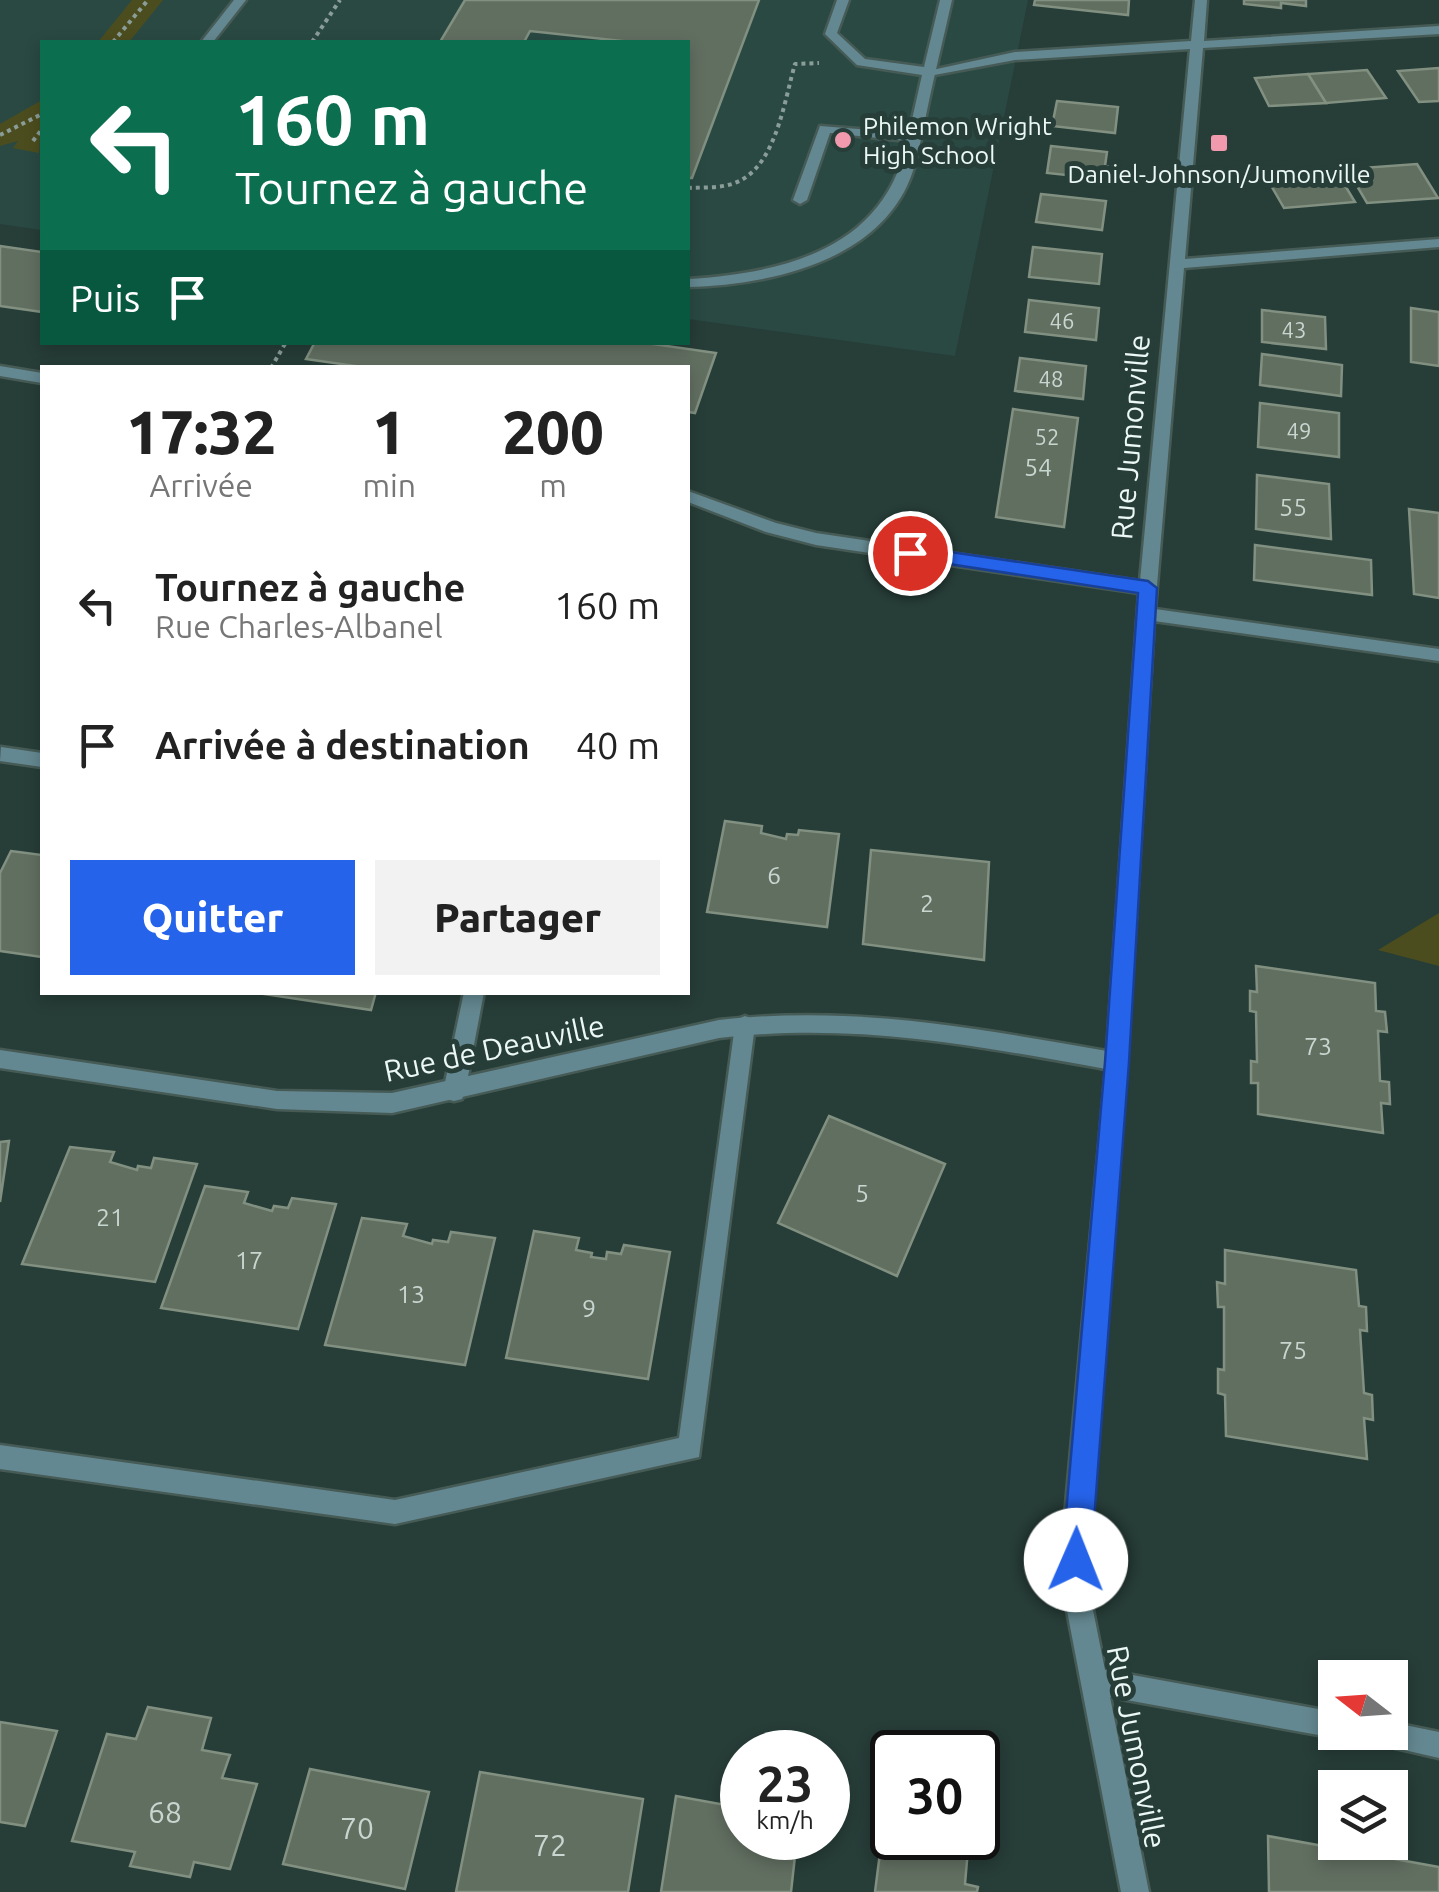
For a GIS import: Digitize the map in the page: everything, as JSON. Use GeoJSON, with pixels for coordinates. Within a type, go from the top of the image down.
{"type":"FeatureCollection","features":[{"type":"Feature","properties":{"kind":"street"},"geometry":{"type":"LineString","coordinates":[[209,40],[240,0]]}},
{"type":"Feature","properties":{"kind":"street"},"geometry":{"type":"LineString","coordinates":[[843,0],[830,34],[860,62],[929,72],[1015,56],[1439,30]]}},
{"type":"Feature","properties":{"kind":"street"},"geometry":{"type":"LineString","coordinates":[[690,283],[730,282],[810,262],[860,232],[884,211],[898,192],[914,138],[946,0]]}},
{"type":"Feature","properties":{"kind":"street","name":"Rue Jumonville"},"geometry":{"type":"LineString","coordinates":[[1134,1892],[1077,1595],[1076,1526],[1117,1062],[1148,588],[1192,64],[1201,0]]}},
{"type":"Feature","properties":{"kind":"street"},"geometry":{"type":"LineString","coordinates":[[800,200],[824,129],[914,138]]}},
{"type":"Feature","properties":{"kind":"street"},"geometry":{"type":"LineString","coordinates":[[1175,264],[1439,242]]}},
{"type":"Feature","properties":{"kind":"street"},"geometry":{"type":"LineString","coordinates":[[0,371],[40,378]]}},
{"type":"Feature","properties":{"kind":"street"},"geometry":{"type":"LineString","coordinates":[[690,497],[772,528],[816,539],[1148,588]]}},
{"type":"Feature","properties":{"kind":"street"},"geometry":{"type":"LineString","coordinates":[[1146,614],[1439,656]]}},
{"type":"Feature","properties":{"kind":"street"},"geometry":{"type":"LineString","coordinates":[[1,754],[40,760]]}},
{"type":"Feature","properties":{"kind":"street"},"geometry":{"type":"LineString","coordinates":[[454,1092],[473,995]]}},
{"type":"Feature","properties":{"kind":"street","name":"Rue de Deauville"},"geometry":{"type":"LineString","coordinates":[[0,1059],[277,1100],[392,1103],[745,1025],[825,1019],[883,1022],[1117,1062]]}},
{"type":"Feature","properties":{"kind":"street"},"geometry":{"type":"LineString","coordinates":[[0,1458],[396,1512],[690,1448],[745,1025]]}},
{"type":"Feature","properties":{"kind":"street"},"geometry":{"type":"LineString","coordinates":[[1094,1681],[1318,1722]]}},
{"type":"Feature","properties":{"kind":"street"},"geometry":{"type":"LineString","coordinates":[[1408,1738],[1439,1744]]}},
{"type":"Feature","properties":{"kind":"path"},"geometry":{"type":"LineString","coordinates":[[115,40],[148,0]]}},
{"type":"Feature","properties":{"kind":"path"},"geometry":{"type":"LineString","coordinates":[[313,40],[340,0]]}},
{"type":"Feature","properties":{"kind":"path"},"geometry":{"type":"LineString","coordinates":[[690,188],[748,177],[764,156],[795,64],[860,62]]}},
{"type":"Feature","properties":{"kind":"path"},"geometry":{"type":"LineString","coordinates":[[0,135],[40,115]]}},
{"type":"Feature","properties":{"kind":"path"},"geometry":{"type":"LineString","coordinates":[[32,142],[40,132]]}},
{"type":"Feature","properties":{"kind":"shaded area","name":"Philemon Wright High School"},"geometry":{"type":"Polygon","coordinates":[[[0,0],[1028,0],[955,356],[690,319],[690,40],[40,40],[40,230],[0,224],[0,0]]]}},
{"type":"Feature","properties":{"kind":"shaded area"},"geometry":{"type":"Polygon","coordinates":[[[132,0],[163,0],[131,40],[100,40],[132,0]]]}},
{"type":"Feature","properties":{"kind":"shaded area"},"geometry":{"type":"Polygon","coordinates":[[[40,101],[39,153],[13,148],[18,141],[0,146],[0,124],[40,101]]]}},
{"type":"Feature","properties":{"kind":"shaded area"},"geometry":{"type":"Polygon","coordinates":[[[1439,913],[1439,966],[1378,950],[1439,913]]]}},
{"type":"Feature","properties":{"kind":"building"},"geometry":{"type":"Polygon","coordinates":[[[465,0],[759,0],[692,178],[690,40],[613,40],[530,31],[525,40],[441,40],[465,0]]]}},
{"type":"Feature","properties":{"kind":"building"},"geometry":{"type":"Polygon","coordinates":[[[1035,0],[1129,0],[1128,15],[1034,5],[1035,0]]]}},
{"type":"Feature","properties":{"kind":"building"},"geometry":{"type":"Polygon","coordinates":[[[1244,0],[1306,0],[1306,6],[1281,3],[1281,8],[1244,4],[1244,0]]]}},
{"type":"Feature","properties":{"kind":"building"},"geometry":{"type":"Polygon","coordinates":[[[1439,68],[1439,101],[1419,102],[1398,71],[1439,68]]]}},
{"type":"Feature","properties":{"kind":"building"},"geometry":{"type":"Polygon","coordinates":[[[1367,70],[1386,98],[1326,103],[1308,74],[1367,70]]]}},
{"type":"Feature","properties":{"kind":"building"},"geometry":{"type":"Polygon","coordinates":[[[1308,74],[1326,103],[1269,106],[1255,78],[1308,74]]]}},
{"type":"Feature","properties":{"kind":"building"},"geometry":{"type":"Polygon","coordinates":[[[1057,101],[1118,107],[1115,133],[1052,126],[1057,101]]]}},
{"type":"Feature","properties":{"kind":"building"},"geometry":{"type":"Polygon","coordinates":[[[1051,146],[1107,152],[1105,166],[1115,167],[1113,180],[1047,173],[1051,146]]]}},
{"type":"Feature","properties":{"kind":"building"},"geometry":{"type":"Polygon","coordinates":[[[1417,164],[1438,198],[1367,203],[1347,169],[1417,164]]]}},
{"type":"Feature","properties":{"kind":"building"},"geometry":{"type":"Polygon","coordinates":[[[1335,169],[1355,202],[1284,208],[1265,175],[1335,169]]]}},
{"type":"Feature","properties":{"kind":"building"},"geometry":{"type":"Polygon","coordinates":[[[1041,194],[1106,201],[1102,230],[1036,222],[1041,194]]]}},
{"type":"Feature","properties":{"kind":"building"},"geometry":{"type":"Polygon","coordinates":[[[0,246],[40,252],[40,312],[0,306],[0,246]]]}},
{"type":"Feature","properties":{"kind":"building"},"geometry":{"type":"Polygon","coordinates":[[[1033,247],[1102,254],[1099,284],[1029,277],[1033,247]]]}},
{"type":"Feature","properties":{"kind":"building"},"geometry":{"type":"Polygon","coordinates":[[[1029,300],[1099,308],[1096,340],[1025,332],[1029,300]]]}},
{"type":"Feature","properties":{"kind":"building"},"geometry":{"type":"Polygon","coordinates":[[[1411,308],[1439,312],[1439,366],[1411,362],[1411,308]]]}},
{"type":"Feature","properties":{"kind":"building"},"geometry":{"type":"Polygon","coordinates":[[[1262,310],[1325,317],[1326,349],[1262,342],[1262,310]]]}},
{"type":"Feature","properties":{"kind":"building"},"geometry":{"type":"Polygon","coordinates":[[[313,345],[660,345],[716,353],[695,413],[690,412],[690,365],[348,365],[306,359],[313,345]]]}},
{"type":"Feature","properties":{"kind":"building"},"geometry":{"type":"Polygon","coordinates":[[[1262,354],[1342,365],[1341,396],[1260,385],[1262,354]]]}},
{"type":"Feature","properties":{"kind":"building"},"geometry":{"type":"Polygon","coordinates":[[[1020,358],[1086,366],[1083,399],[1015,391],[1020,358]]]}},
{"type":"Feature","properties":{"kind":"building"},"geometry":{"type":"Polygon","coordinates":[[[1260,403],[1339,413],[1339,457],[1258,447],[1260,403]]]}},
{"type":"Feature","properties":{"kind":"building"},"geometry":{"type":"Polygon","coordinates":[[[1013,409],[1078,418],[1064,527],[996,517],[1013,409]]]}},
{"type":"Feature","properties":{"kind":"building"},"geometry":{"type":"Polygon","coordinates":[[[1257,475],[1329,484],[1331,539],[1256,529],[1257,475]]]}},
{"type":"Feature","properties":{"kind":"building"},"geometry":{"type":"Polygon","coordinates":[[[1409,509],[1439,513],[1439,598],[1414,594],[1409,509]]]}},
{"type":"Feature","properties":{"kind":"building"},"geometry":{"type":"Polygon","coordinates":[[[1255,545],[1371,560],[1372,595],[1254,580],[1255,545]]]}},
{"type":"Feature","properties":{"kind":"building"},"geometry":{"type":"Polygon","coordinates":[[[725,821],[762,826],[761,833],[786,839],[787,834],[798,835],[799,830],[839,834],[827,927],[707,912],[725,821]]]}},
{"type":"Feature","properties":{"kind":"building"},"geometry":{"type":"Polygon","coordinates":[[[871,850],[989,862],[984,960],[863,944],[871,850]]]}},
{"type":"Feature","properties":{"kind":"building"},"geometry":{"type":"Polygon","coordinates":[[[11,851],[40,855],[40,957],[0,951],[0,873],[11,851]]]}},
{"type":"Feature","properties":{"kind":"building"},"geometry":{"type":"Polygon","coordinates":[[[1256,966],[1375,983],[1376,1011],[1385,1012],[1387,1032],[1378,1031],[1380,1081],[1389,1082],[1390,1104],[1381,1103],[1383,1133],[1258,1114],[1258,1083],[1251,1083],[1251,1061],[1257,1062],[1256,1012],[1250,1011],[1250,991],[1257,992],[1256,966]]]}},
{"type":"Feature","properties":{"kind":"building"},"geometry":{"type":"Polygon","coordinates":[[[270,995],[375,995],[371,1010],[270,995]]]}},
{"type":"Feature","properties":{"kind":"building"},"geometry":{"type":"Polygon","coordinates":[[[829,1116],[945,1164],[897,1276],[778,1223],[829,1116]]]}},
{"type":"Feature","properties":{"kind":"building"},"geometry":{"type":"Polygon","coordinates":[[[9,1141],[0,1202],[0,1142],[9,1141]]]}},
{"type":"Feature","properties":{"kind":"building"},"geometry":{"type":"Polygon","coordinates":[[[70,1147],[114,1152],[110,1162],[137,1170],[138,1166],[151,1168],[154,1158],[197,1164],[155,1282],[22,1264],[70,1147]]]}},
{"type":"Feature","properties":{"kind":"building"},"geometry":{"type":"Polygon","coordinates":[[[205,1186],[248,1192],[244,1203],[272,1211],[274,1206],[288,1208],[292,1198],[336,1204],[298,1329],[161,1308],[205,1186]]]}},
{"type":"Feature","properties":{"kind":"building"},"geometry":{"type":"Polygon","coordinates":[[[362,1218],[407,1224],[403,1236],[432,1244],[433,1240],[448,1242],[451,1232],[495,1238],[465,1365],[325,1345],[362,1218]]]}},
{"type":"Feature","properties":{"kind":"building"},"geometry":{"type":"Polygon","coordinates":[[[534,1231],[579,1238],[576,1250],[592,1253],[591,1257],[606,1259],[607,1252],[621,1254],[624,1245],[670,1252],[648,1379],[506,1358],[534,1231]]]}},
{"type":"Feature","properties":{"kind":"building"},"geometry":{"type":"Polygon","coordinates":[[[1225,1250],[1356,1270],[1359,1306],[1366,1307],[1367,1331],[1360,1330],[1364,1393],[1372,1395],[1373,1420],[1364,1418],[1367,1459],[1226,1436],[1225,1395],[1218,1393],[1218,1369],[1224,1370],[1224,1307],[1218,1307],[1217,1282],[1225,1284],[1225,1250]]]}},
{"type":"Feature","properties":{"kind":"building"},"geometry":{"type":"Polygon","coordinates":[[[148,1707],[211,1718],[202,1750],[230,1755],[222,1778],[257,1784],[230,1869],[194,1862],[190,1877],[130,1866],[135,1852],[72,1841],[107,1734],[136,1739],[148,1707]]]}},
{"type":"Feature","properties":{"kind":"building"},"geometry":{"type":"Polygon","coordinates":[[[0,1722],[57,1731],[25,1826],[0,1822],[0,1722]]]}},
{"type":"Feature","properties":{"kind":"building"},"geometry":{"type":"Polygon","coordinates":[[[310,1769],[429,1792],[405,1889],[283,1864],[310,1769]]]}},
{"type":"Feature","properties":{"kind":"building"},"geometry":{"type":"Polygon","coordinates":[[[480,1772],[643,1799],[628,1892],[456,1892],[480,1772]]]}},
{"type":"Feature","properties":{"kind":"building"},"geometry":{"type":"Polygon","coordinates":[[[676,1796],[720,1804],[720,1860],[795,1860],[791,1892],[661,1892],[676,1796]]]}},
{"type":"Feature","properties":{"kind":"building"},"geometry":{"type":"Polygon","coordinates":[[[1268,1836],[1318,1845],[1318,1860],[1400,1860],[1439,1867],[1439,1892],[1269,1892],[1268,1836]]]}},
{"type":"Feature","properties":{"kind":"building"},"geometry":{"type":"Polygon","coordinates":[[[879,1860],[967,1860],[965,1884],[978,1887],[977,1892],[875,1892],[879,1860]]]}},
{"type":"Feature","properties":{"kind":"place","name":"Philemon Wright High School"},"geometry":{"type":"Point","coordinates":[843,140]}},
{"type":"Feature","properties":{"kind":"place","name":"Daniel-Johnson/Jumonville"},"geometry":{"type":"Point","coordinates":[1219,143]}},
{"type":"Feature","properties":{"kind":"route"},"geometry":{"type":"LineString","coordinates":[[910,553],[1148,588],[1117,1062],[1076,1560]]}}]}
